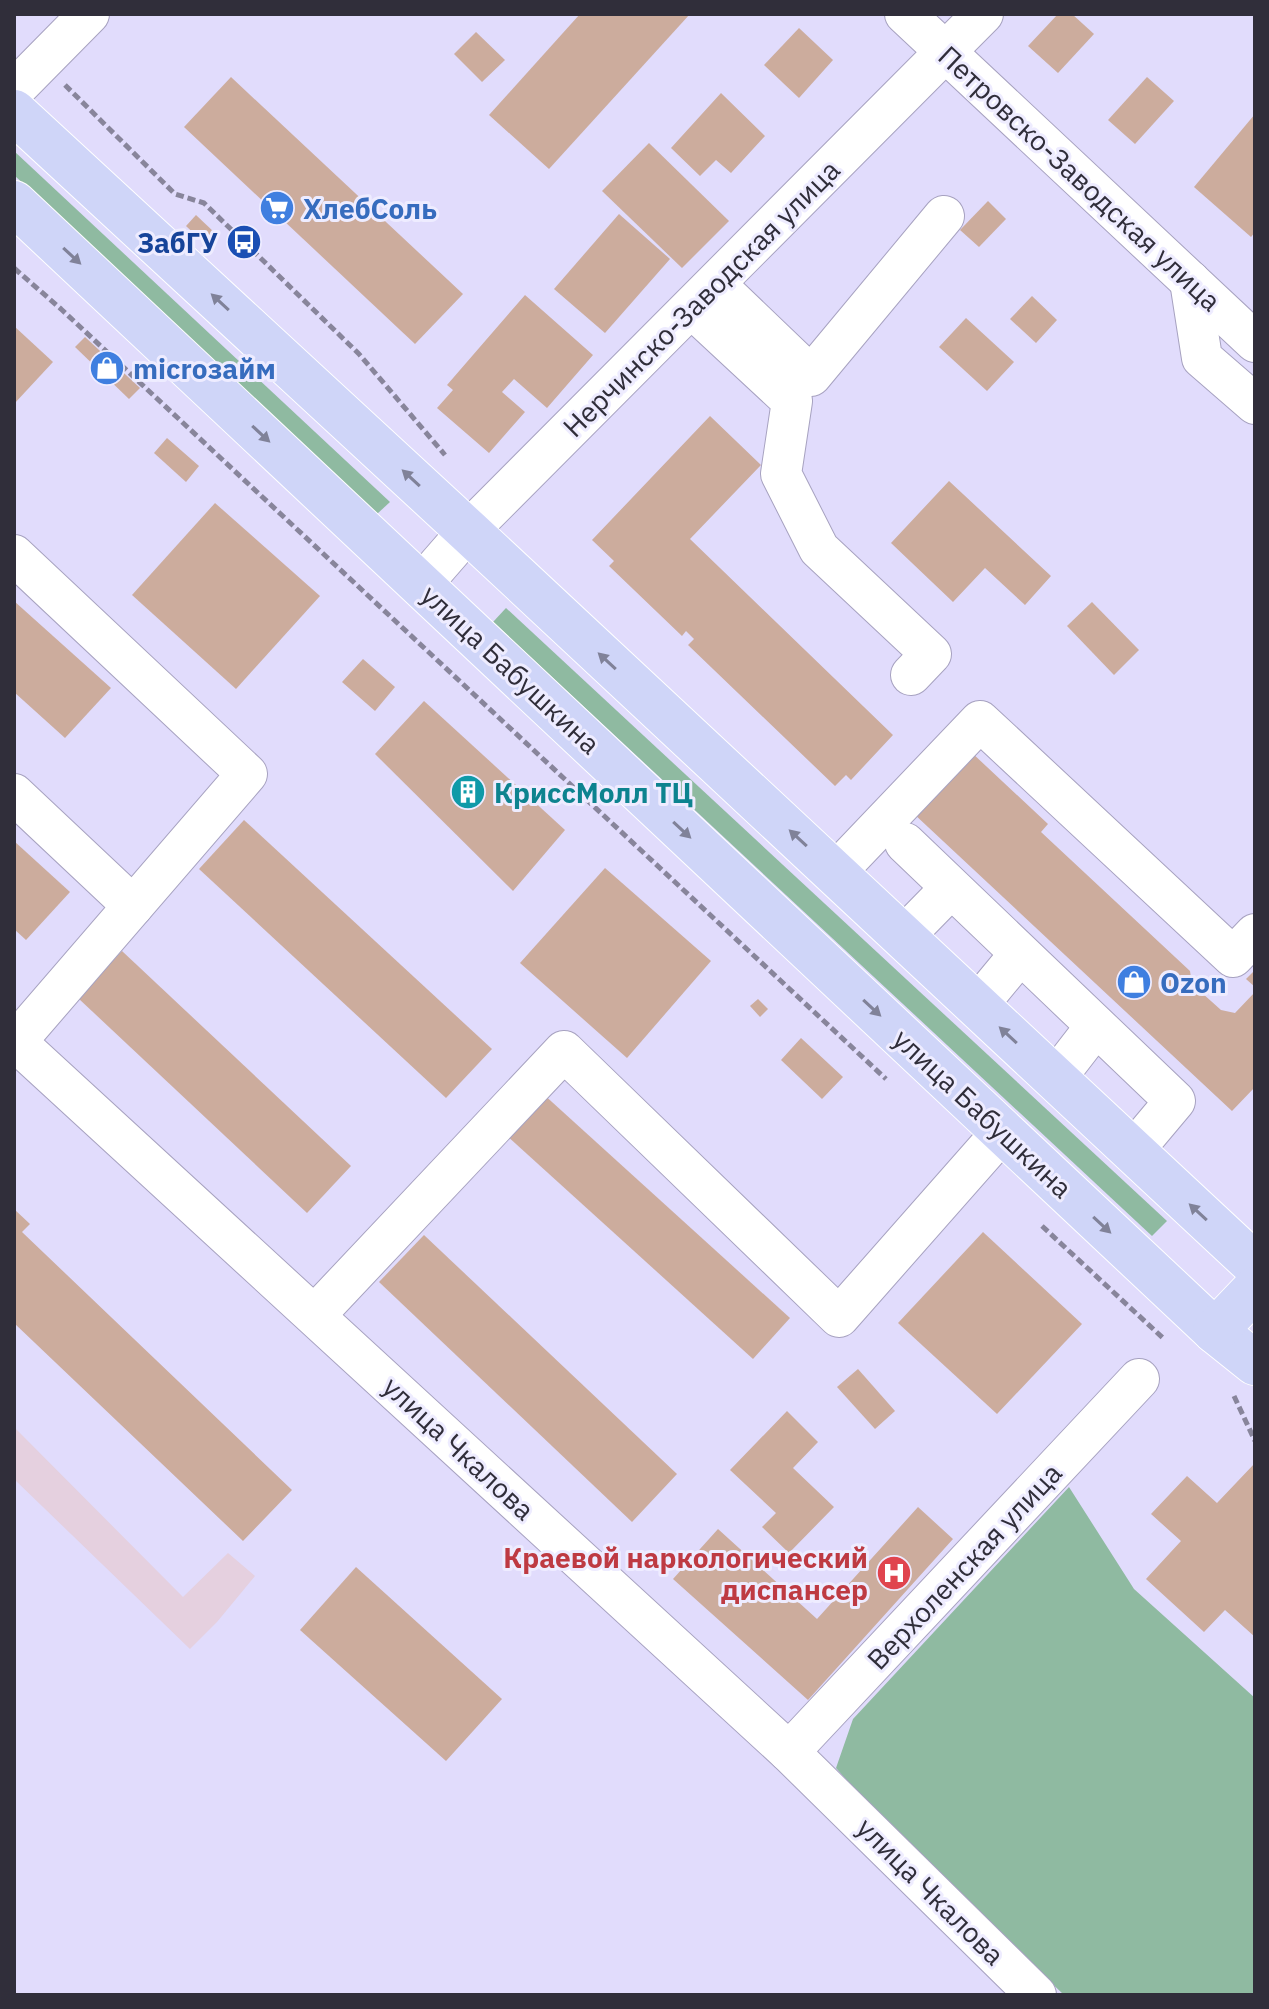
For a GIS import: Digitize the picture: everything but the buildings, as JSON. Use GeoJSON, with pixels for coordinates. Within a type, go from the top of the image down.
{"type":"FeatureCollection","features":[{"type":"Feature","properties":{"kind":"main road"},"geometry":{"type":"LineString","coordinates":[[14,112],[1255,1265]]}},
{"type":"Feature","properties":{"kind":"main road","name":"улица Бабушкина"},"geometry":{"type":"LineString","coordinates":[[14,203],[1215,1331],[1240,1376]]}},
{"type":"Feature","properties":{"kind":"main road"},"geometry":{"type":"LineString","coordinates":[[1215,1331],[1255,1289]]}},
{"type":"Feature","properties":{"kind":"street"},"geometry":{"type":"LineString","coordinates":[[14,90],[89,14]]}},
{"type":"Feature","properties":{"kind":"street","name":"Петровско-Заводская улица"},"geometry":{"type":"LineString","coordinates":[[905,14],[1255,342]]}},
{"type":"Feature","properties":{"kind":"street","name":"Нерчинско-Заводская улица"},"geometry":{"type":"LineString","coordinates":[[421,585],[468,531],[983,14]]}},
{"type":"Feature","properties":{"kind":"street"},"geometry":{"type":"LineString","coordinates":[[703,296],[811,376],[944,216]]}},
{"type":"Feature","properties":{"kind":"street"},"geometry":{"type":"LineString","coordinates":[[1190,281],[1202,358],[1255,404]]}},
{"type":"Feature","properties":{"kind":"street"},"geometry":{"type":"LineString","coordinates":[[703,296],[792,401],[781,474],[819,549],[931,654],[911,675]]}},
{"type":"Feature","properties":{"kind":"street"},"geometry":{"type":"LineString","coordinates":[[14,555],[247,774],[15,1042]]}},
{"type":"Feature","properties":{"kind":"street"},"geometry":{"type":"LineString","coordinates":[[835,873],[980,721],[1233,957],[1255,934]]}},
{"type":"Feature","properties":{"kind":"street"},"geometry":{"type":"LineString","coordinates":[[14,794],[133,906]]}},
{"type":"Feature","properties":{"kind":"street"},"geometry":{"type":"LineString","coordinates":[[905,843],[1175,1101],[1133,1151]]}},
{"type":"Feature","properties":{"kind":"street"},"geometry":{"type":"LineString","coordinates":[[903,937],[951,888]]}},
{"type":"Feature","properties":{"kind":"street"},"geometry":{"type":"LineString","coordinates":[[977,1006],[1020,954]]}},
{"type":"Feature","properties":{"kind":"street"},"geometry":{"type":"LineString","coordinates":[[1055,1079],[1096,1026]]}},
{"type":"Feature","properties":{"kind":"street","name":"улица Чкалова"},"geometry":{"type":"LineString","coordinates":[[15,1042],[789,1752],[1036,1995]]}},
{"type":"Feature","properties":{"kind":"street"},"geometry":{"type":"LineString","coordinates":[[315,1315],[564,1051],[839,1317],[1003,1131]]}},
{"type":"Feature","properties":{"kind":"street","name":"Верхоленская улица"},"geometry":{"type":"LineString","coordinates":[[789,1752],[1139,1379]]}},
{"type":"Feature","properties":{"kind":"path"},"geometry":{"type":"LineString","coordinates":[[42,62],[175,194],[204,203],[359,354],[451,462]]}},
{"type":"Feature","properties":{"kind":"path"},"geometry":{"type":"LineString","coordinates":[[14,268],[894,1087]]}},
{"type":"Feature","properties":{"kind":"path"},"geometry":{"type":"LineString","coordinates":[[1031,1215],[1166,1341]]}},
{"type":"Feature","properties":{"kind":"path"},"geometry":{"type":"LineString","coordinates":[[1240,1376],[1237,1398],[1255,1441]]}},
{"type":"Feature","properties":{"kind":"shaded area"},"geometry":{"type":"Polygon","coordinates":[[[14,1427],[183,1597],[228,1553],[255,1576],[190,1649],[14,1479],[14,1427]]]}},
{"type":"Feature","properties":{"kind":"green space"},"geometry":{"type":"Polygon","coordinates":[[[14,151],[390,502],[377,514],[14,175],[14,151]]]}},
{"type":"Feature","properties":{"kind":"green space"},"geometry":{"type":"Polygon","coordinates":[[[506,608],[1167,1221],[1152,1236],[493,622],[506,608]]]}},
{"type":"Feature","properties":{"kind":"green space"},"geometry":{"type":"Polygon","coordinates":[[[1069,1487],[1134,1589],[1255,1698],[1255,1995],[1064,1995],[881,1819],[836,1768],[853,1719],[1069,1487]]]}},
{"type":"Feature","properties":{"kind":"place","name":"ХлебСоль"},"geometry":{"type":"Point","coordinates":[277,208]}},
{"type":"Feature","properties":{"kind":"place","name":"ЗабГУ"},"geometry":{"type":"Point","coordinates":[244,242]}},
{"type":"Feature","properties":{"kind":"place","name":"microзайм"},"geometry":{"type":"Point","coordinates":[107,368]}},
{"type":"Feature","properties":{"kind":"place","name":"КриссМолл ТЦ"},"geometry":{"type":"Point","coordinates":[468,792]}},
{"type":"Feature","properties":{"kind":"place","name":"Ozon"},"geometry":{"type":"Point","coordinates":[1134,982]}},
{"type":"Feature","properties":{"kind":"place","name":"Краевой наркологический диспансер"},"geometry":{"type":"Point","coordinates":[894,1573]}}]}
